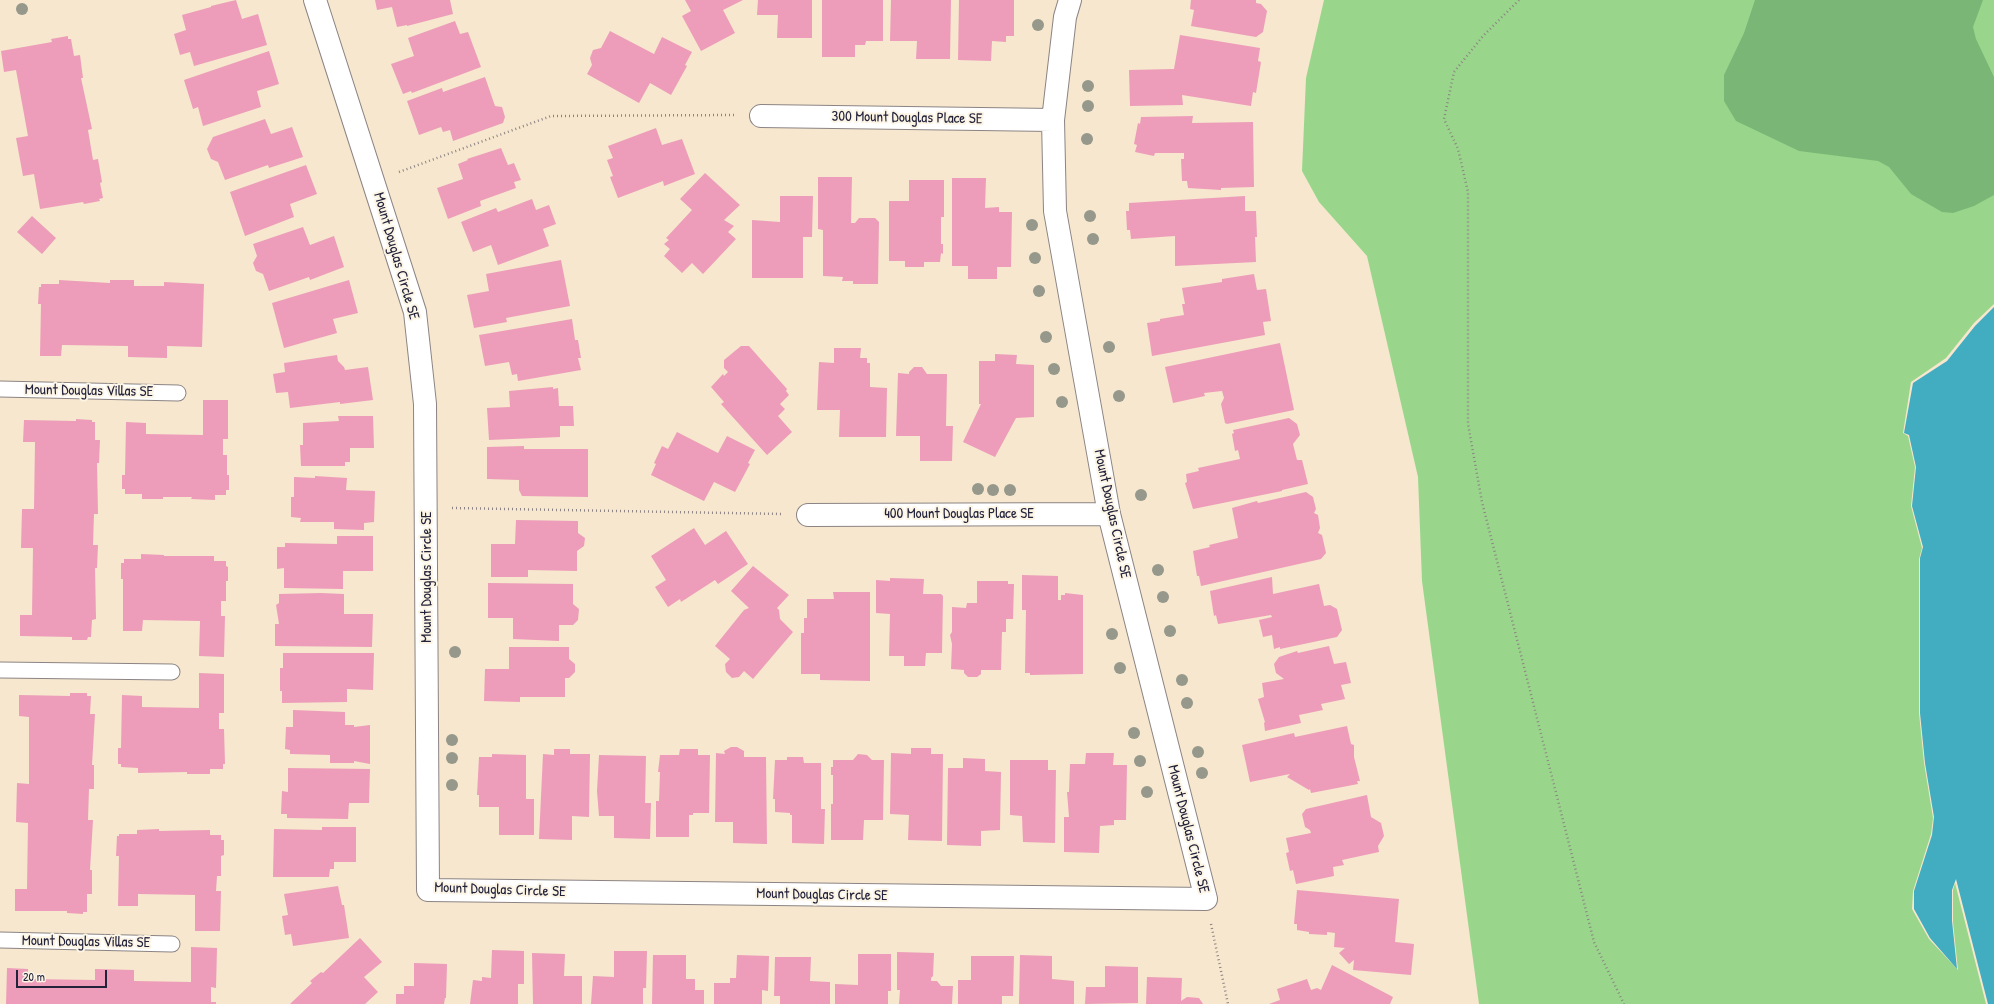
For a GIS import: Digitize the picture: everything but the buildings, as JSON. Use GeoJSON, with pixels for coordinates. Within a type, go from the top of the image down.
{"type":"FeatureCollection","features":[{"type":"Feature","properties":{"kind":"street","name":"Mount Douglas Circle SE"},"geometry":{"type":"LineString","coordinates":[[315,0],[415,312],[425,404],[427,508],[428,890],[1206,899],[1109,514],[1055,211],[1052,120],[1065,17],[1070,0]]}},
{"type":"Feature","properties":{"kind":"street","name":"300 Mount Douglas Place SE"},"geometry":{"type":"LineString","coordinates":[[761,116],[1052,120]]}},
{"type":"Feature","properties":{"kind":"street","name":"400 Mount Douglas Place SE"},"geometry":{"type":"LineString","coordinates":[[808,515],[1109,514]]}},
{"type":"Feature","properties":{"kind":"lane","name":"Mount Douglas Villas SE"},"geometry":{"type":"LineString","coordinates":[[0,389],[178,393]]}},
{"type":"Feature","properties":{"kind":"lane"},"geometry":{"type":"LineString","coordinates":[[0,670],[172,672]]}},
{"type":"Feature","properties":{"kind":"lane","name":"Mount Douglas Villas SE"},"geometry":{"type":"LineString","coordinates":[[0,940],[172,944]]}},
{"type":"Feature","properties":{"kind":"path"},"geometry":{"type":"LineString","coordinates":[[1519,0],[1483,36],[1454,72],[1444,119],[1458,149],[1468,192],[1468,424],[1482,502],[1594,942],[1624,1004]]}},
{"type":"Feature","properties":{"kind":"path"},"geometry":{"type":"LineString","coordinates":[[374,182],[551,116],[761,116]]}},
{"type":"Feature","properties":{"kind":"path"},"geometry":{"type":"LineString","coordinates":[[427,508],[808,515]]}},
{"type":"Feature","properties":{"kind":"path"},"geometry":{"type":"LineString","coordinates":[[1206,899],[1228,1004]]}},
{"type":"Feature","properties":{"kind":"green space"},"geometry":{"type":"Polygon","coordinates":[[[1324,0],[1994,0],[1994,304],[1974,323],[1946,358],[1911,382],[1903,433],[1908,436],[1915,467],[1911,506],[1922,548],[1919,559],[1919,713],[1924,763],[1933,818],[1931,834],[1913,891],[1912,909],[1929,939],[1958,970],[1953,922],[1953,890],[1955,883],[1986,1004],[1479,1004],[1422,581],[1418,477],[1367,256],[1319,202],[1302,171],[1306,78],[1324,0]]]}},
{"type":"Feature","properties":{"kind":"green space"},"geometry":{"type":"Polygon","coordinates":[[[1755,0],[1983,0],[1973,27],[1976,39],[1994,77],[1994,195],[1974,206],[1953,213],[1942,212],[1911,194],[1889,167],[1878,161],[1799,151],[1736,121],[1724,101],[1724,75],[1744,33],[1755,0]]]}},
{"type":"Feature","properties":{"kind":"water"},"geometry":{"type":"Polygon","coordinates":[[[1994,307],[1994,1004],[1988,1004],[1956,879],[1952,890],[1952,921],[1957,969],[1930,938],[1914,909],[1914,891],[1932,835],[1934,817],[1925,763],[1920,713],[1920,558],[1923,547],[1912,506],[1916,467],[1909,435],[1904,433],[1913,383],[1947,361],[1975,326],[1994,307]]]}}]}
